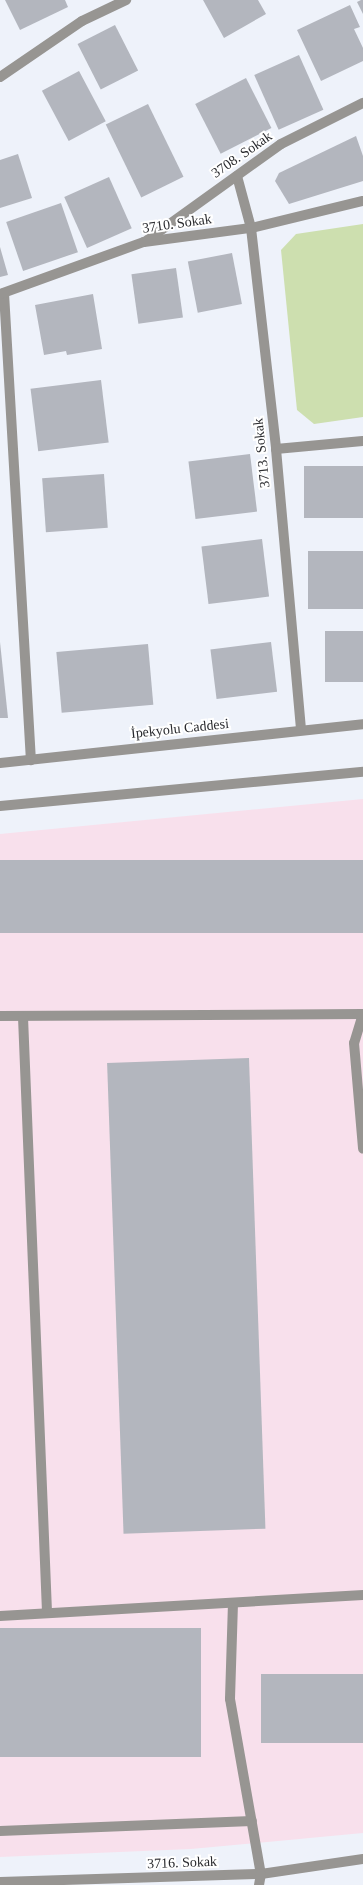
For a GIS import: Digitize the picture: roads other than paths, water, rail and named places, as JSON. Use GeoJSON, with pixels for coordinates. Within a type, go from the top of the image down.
{"type":"FeatureCollection","features":[{"type":"Feature","properties":{"kind":"street"},"geometry":{"type":"LineString","coordinates":[[0,77],[82,21],[126,0]]}},
{"type":"Feature","properties":{"kind":"street","name":"3708. Sokak"},"geometry":{"type":"LineString","coordinates":[[144,242],[280,144],[363,103]]}},
{"type":"Feature","properties":{"kind":"street","name":"3713. Sokak"},"geometry":{"type":"LineString","coordinates":[[237,176],[251,228],[276,449],[302,730]]}},
{"type":"Feature","properties":{"kind":"street","name":"3710. Sokak"},"geometry":{"type":"LineString","coordinates":[[2,293],[144,242],[251,228],[363,201]]}},
{"type":"Feature","properties":{"kind":"street"},"geometry":{"type":"LineString","coordinates":[[2,293],[32,760]]}},
{"type":"Feature","properties":{"kind":"street"},"geometry":{"type":"LineString","coordinates":[[276,449],[363,441]]}},
{"type":"Feature","properties":{"kind":"street","name":"İpekyolu Caddesi"},"geometry":{"type":"LineString","coordinates":[[0,763],[363,724]]}},
{"type":"Feature","properties":{"kind":"street"},"geometry":{"type":"LineString","coordinates":[[0,806],[363,772]]}},
{"type":"Feature","properties":{"kind":"street"},"geometry":{"type":"LineString","coordinates":[[0,1016],[363,1014],[354,1043],[363,1149]]}},
{"type":"Feature","properties":{"kind":"street"},"geometry":{"type":"LineString","coordinates":[[24,1017],[47,1613]]}},
{"type":"Feature","properties":{"kind":"street"},"geometry":{"type":"LineString","coordinates":[[0,1616],[363,1595]]}},
{"type":"Feature","properties":{"kind":"street"},"geometry":{"type":"LineString","coordinates":[[233,1603],[230,1699],[261,1874],[259,1885]]}},
{"type":"Feature","properties":{"kind":"street"},"geometry":{"type":"LineString","coordinates":[[0,1831],[252,1821]]}},
{"type":"Feature","properties":{"kind":"street","name":"3716. Sokak"},"geometry":{"type":"LineString","coordinates":[[0,1882],[48,1883],[261,1874],[363,1859]]}}]}
